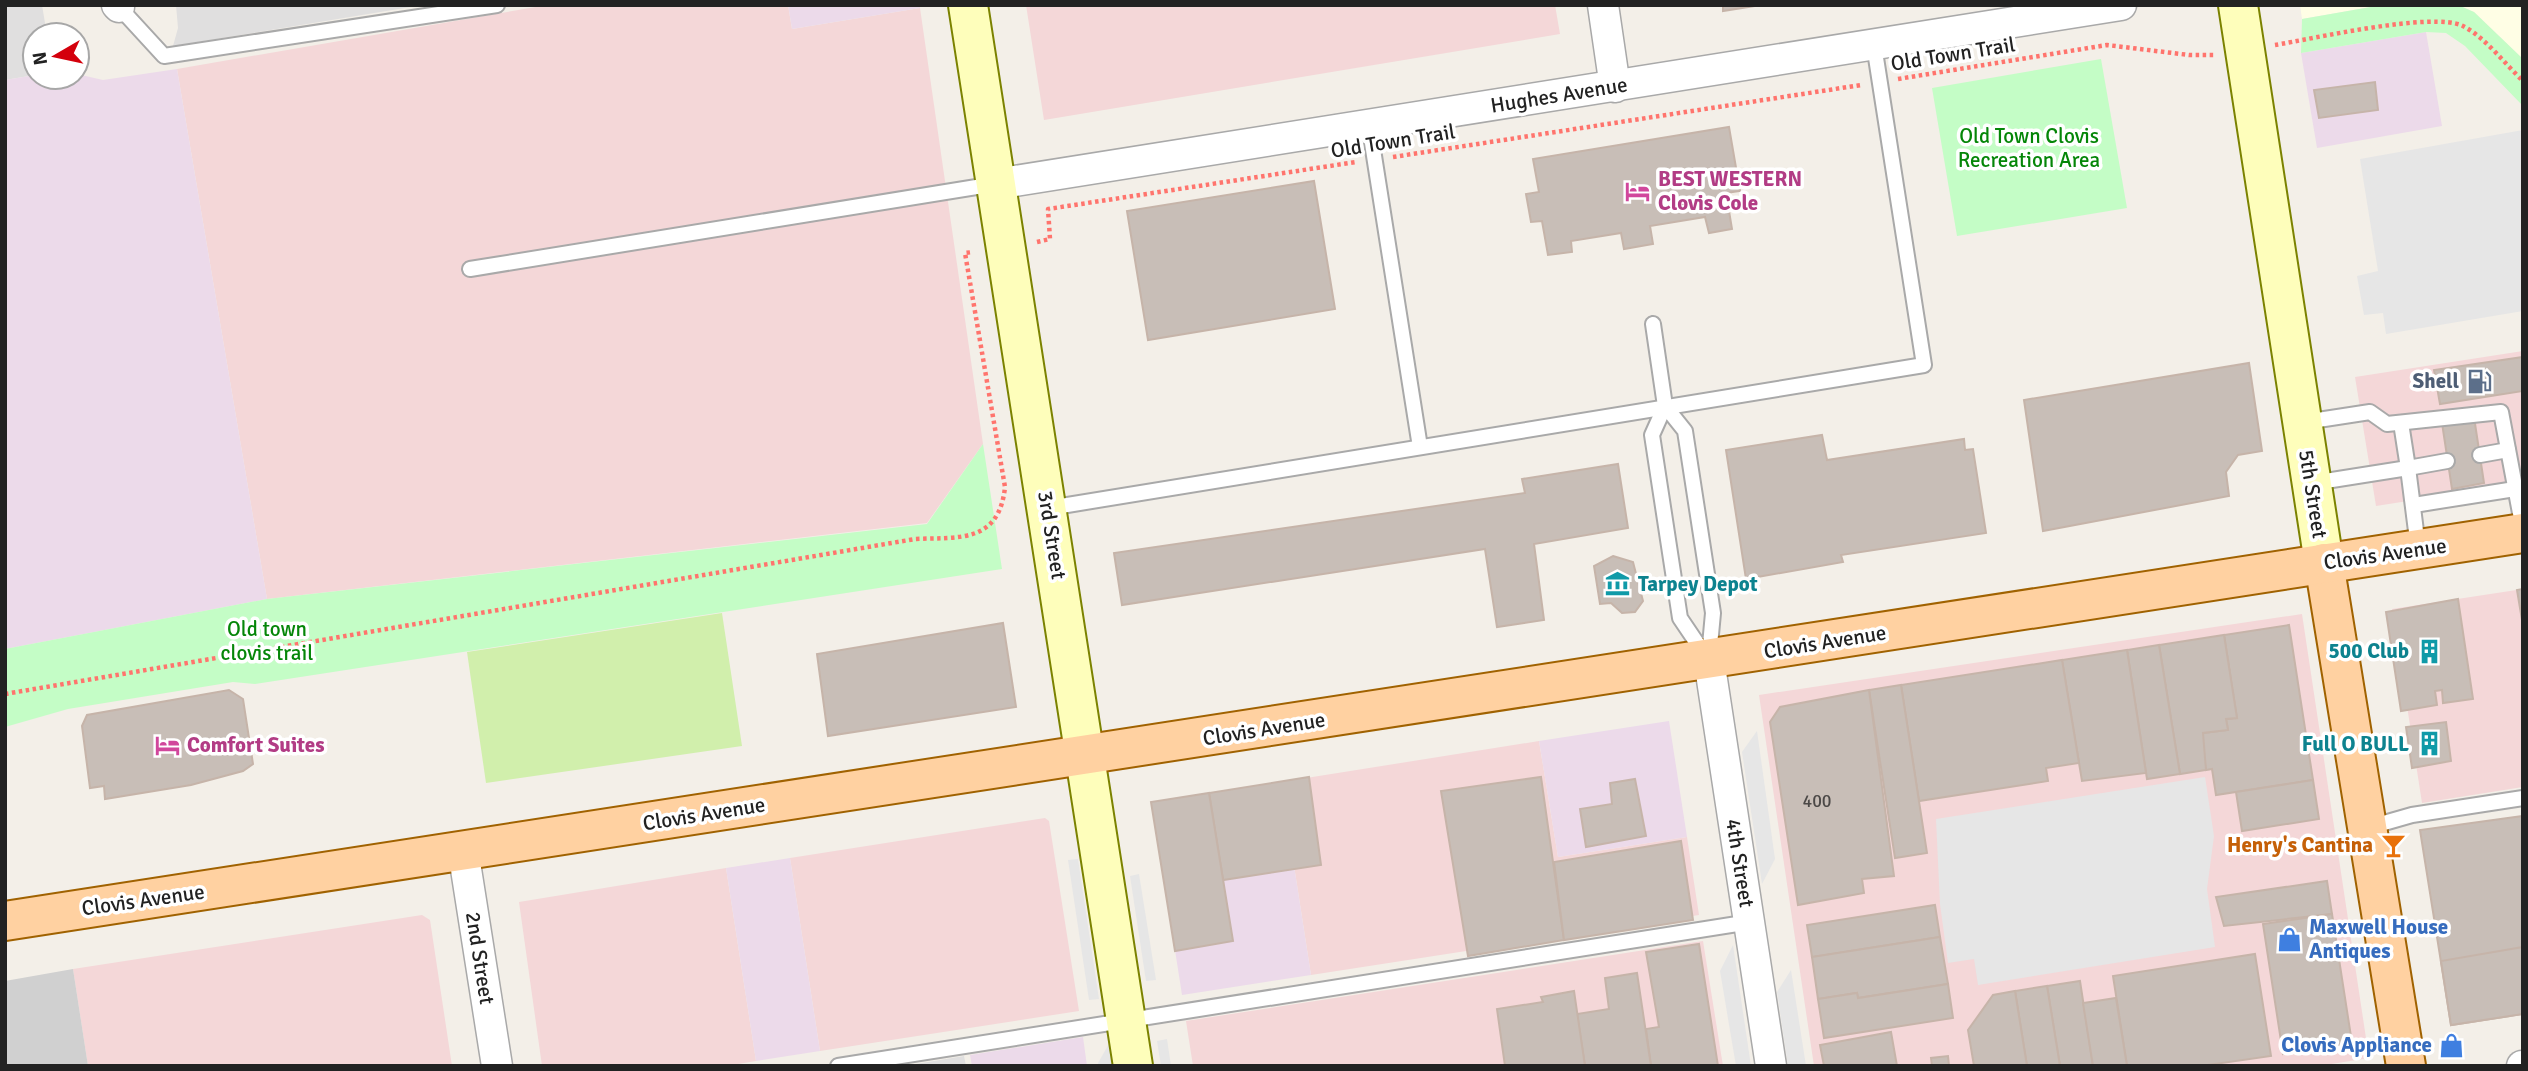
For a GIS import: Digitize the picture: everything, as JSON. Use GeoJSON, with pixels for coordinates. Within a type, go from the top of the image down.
{"type":"FeatureCollection","features":[{"type":"Feature","properties":{"kind":"main road","name":"Clovis Avenue"},"geometry":{"type":"LineString","coordinates":[[5,921],[1087,757],[2523,531]]}},
{"type":"Feature","properties":{"kind":"main road","name":"5th Street"},"geometry":{"type":"LineString","coordinates":[[2324,563],[2406,1066]]}},
{"type":"Feature","properties":{"kind":"street","name":"3rd Street"},"geometry":{"type":"LineString","coordinates":[[968,5],[1133,1066]]}},
{"type":"Feature","properties":{"kind":"street"},"geometry":{"type":"LineString","coordinates":[[1603,5],[1615,87]]}},
{"type":"Feature","properties":{"kind":"street","name":"Hughes Avenue"},"geometry":{"type":"LineString","coordinates":[[996,184],[2121,5]]}},
{"type":"Feature","properties":{"kind":"street","name":"5th Street"},"geometry":{"type":"LineString","coordinates":[[2238,5],[2324,563]]}},
{"type":"Feature","properties":{"kind":"street","name":"4th Street"},"geometry":{"type":"LineString","coordinates":[[1709,660],[1771,1066]]}},
{"type":"Feature","properties":{"kind":"street","name":"2nd Street"},"geometry":{"type":"LineString","coordinates":[[463,850],[497,1066]]}},
{"type":"Feature","properties":{"kind":"lane"},"geometry":{"type":"LineString","coordinates":[[118,6],[164,55],[497,5]]}},
{"type":"Feature","properties":{"kind":"lane"},"geometry":{"type":"LineString","coordinates":[[1048,508],[1924,365],[1874,46]]}},
{"type":"Feature","properties":{"kind":"lane"},"geometry":{"type":"LineString","coordinates":[[1369,124],[1420,447]]}},
{"type":"Feature","properties":{"kind":"lane"},"geometry":{"type":"LineString","coordinates":[[470,269],[996,184]]}},
{"type":"Feature","properties":{"kind":"lane"},"geometry":{"type":"LineString","coordinates":[[1653,324],[1665,406],[1685,431],[1713,613],[1709,660]]}},
{"type":"Feature","properties":{"kind":"lane"},"geometry":{"type":"LineString","coordinates":[[1665,406],[1652,435],[1680,618],[1709,660]]}},
{"type":"Feature","properties":{"kind":"lane"},"geometry":{"type":"LineString","coordinates":[[2302,422],[2370,412],[2387,424],[2501,412],[2523,531]]}},
{"type":"Feature","properties":{"kind":"lane"},"geometry":{"type":"LineString","coordinates":[[2401,423],[2419,549]]}},
{"type":"Feature","properties":{"kind":"lane"},"geometry":{"type":"LineString","coordinates":[[2480,455],[2508,450]]}},
{"type":"Feature","properties":{"kind":"lane"},"geometry":{"type":"LineString","coordinates":[[2312,483],[2447,461]]}},
{"type":"Feature","properties":{"kind":"lane"},"geometry":{"type":"LineString","coordinates":[[2414,505],[2515,489]]}},
{"type":"Feature","properties":{"kind":"lane"},"geometry":{"type":"LineString","coordinates":[[2367,828],[2412,815],[2523,798]]}},
{"type":"Feature","properties":{"kind":"lane"},"geometry":{"type":"LineString","coordinates":[[838,1066],[1750,922]]}},
{"type":"Feature","properties":{"kind":"path","name":"Old Town Trail"},"geometry":{"type":"LineString","coordinates":[[5,694],[915,539],[943,540],[977,533],[998,515],[1003,506],[1005,487],[965,253],[1050,239],[1048,209],[1879,83],[2106,45],[2189,55],[2246,50],[2416,23],[2447,22],[2471,31],[2523,81]]}},
{"type":"Feature","properties":{"kind":"shaded area"},"geometry":{"type":"Polygon","coordinates":[[[5,5],[42,5],[45,21],[21,21],[21,77],[5,80],[5,5]]]}},
{"type":"Feature","properties":{"kind":"shaded area"},"geometry":{"type":"Polygon","coordinates":[[[176,5],[423,5],[173,46],[178,28],[176,5]]]}},
{"type":"Feature","properties":{"kind":"shaded area"},"geometry":{"type":"Polygon","coordinates":[[[547,5],[788,5],[792,29],[920,8],[983,444],[927,523],[267,599],[177,69],[547,5]]]}},
{"type":"Feature","properties":{"kind":"shaded area"},"geometry":{"type":"Polygon","coordinates":[[[788,5],[920,5],[920,8],[792,29],[788,5]]]}},
{"type":"Feature","properties":{"kind":"shaded area"},"geometry":{"type":"Polygon","coordinates":[[[1026,5],[1555,5],[1560,34],[1044,120],[1026,5]]]}},
{"type":"Feature","properties":{"kind":"shaded area"},"geometry":{"type":"Polygon","coordinates":[[[2300,5],[2382,5],[2302,19],[2300,5]]]}},
{"type":"Feature","properties":{"kind":"shaded area"},"geometry":{"type":"Polygon","coordinates":[[[2458,5],[2523,5],[2523,59],[2474,12],[2458,5]]]}},
{"type":"Feature","properties":{"kind":"shaded area"},"geometry":{"type":"Polygon","coordinates":[[[2426,32],[2442,126],[2317,148],[2301,53],[2426,32]]]}},
{"type":"Feature","properties":{"kind":"shaded area"},"geometry":{"type":"Polygon","coordinates":[[[177,69],[267,599],[5,649],[5,80],[21,77],[21,91],[91,91],[91,77],[103,80],[177,69]]]}},
{"type":"Feature","properties":{"kind":"shaded area"},"geometry":{"type":"Polygon","coordinates":[[[2523,130],[2523,311],[2386,334],[2383,313],[2364,315],[2357,276],[2378,271],[2360,159],[2523,130]]]}},
{"type":"Feature","properties":{"kind":"shaded area"},"geometry":{"type":"Polygon","coordinates":[[[2523,351],[2523,483],[2376,506],[2355,377],[2523,351]]]}},
{"type":"Feature","properties":{"kind":"shaded area"},"geometry":{"type":"Polygon","coordinates":[[[2523,589],[2523,787],[2422,803],[2392,609],[2523,589]]]}},
{"type":"Feature","properties":{"kind":"shaded area"},"geometry":{"type":"Polygon","coordinates":[[[2302,614],[2369,1058],[2319,1066],[1814,1066],[1759,695],[2302,614]]]}},
{"type":"Feature","properties":{"kind":"shaded area"},"geometry":{"type":"Polygon","coordinates":[[[1669,721],[1687,837],[1558,857],[1539,741],[1669,721]]]}},
{"type":"Feature","properties":{"kind":"shaded area"},"geometry":{"type":"Polygon","coordinates":[[[1757,731],[1775,859],[1762,884],[1742,752],[1757,731]]]}},
{"type":"Feature","properties":{"kind":"shaded area"},"geometry":{"type":"Polygon","coordinates":[[[1539,741],[1558,857],[1687,837],[1699,915],[1311,975],[1281,782],[1539,741]]]}},
{"type":"Feature","properties":{"kind":"shaded area"},"geometry":{"type":"Polygon","coordinates":[[[2205,777],[2214,836],[2207,889],[2215,947],[1978,985],[1974,959],[1948,963],[1940,904],[1936,819],[2205,777]]]}},
{"type":"Feature","properties":{"kind":"shaded area"},"geometry":{"type":"Polygon","coordinates":[[[1281,782],[1311,975],[1182,995],[1152,802],[1281,782]]]}},
{"type":"Feature","properties":{"kind":"shaded area"},"geometry":{"type":"Polygon","coordinates":[[[1045,818],[1049,821],[1079,1011],[820,1051],[790,858],[1045,818]]]}},
{"type":"Feature","properties":{"kind":"shaded area"},"geometry":{"type":"Polygon","coordinates":[[[790,858],[820,1051],[756,1061],[726,868],[790,858]]]}},
{"type":"Feature","properties":{"kind":"shaded area"},"geometry":{"type":"Polygon","coordinates":[[[1078,859],[1099,999],[1089,1000],[1068,860],[1078,859]]]}},
{"type":"Feature","properties":{"kind":"shaded area"},"geometry":{"type":"Polygon","coordinates":[[[726,868],[756,1061],[726,1066],[542,1066],[519,902],[726,868]]]}},
{"type":"Feature","properties":{"kind":"shaded area"},"geometry":{"type":"Polygon","coordinates":[[[1139,874],[1156,980],[1146,981],[1130,876],[1139,874]]]}},
{"type":"Feature","properties":{"kind":"shaded area"},"geometry":{"type":"Polygon","coordinates":[[[422,915],[430,920],[452,1066],[88,1066],[73,969],[422,915]]]}},
{"type":"Feature","properties":{"kind":"shaded area"},"geometry":{"type":"Polygon","coordinates":[[[1703,941],[1723,1066],[1193,1066],[1186,1021],[1703,941]]]}},
{"type":"Feature","properties":{"kind":"shaded area"},"geometry":{"type":"Polygon","coordinates":[[[1733,945],[1751,1066],[1736,1066],[1720,971],[1733,945]]]}},
{"type":"Feature","properties":{"kind":"shaded area"},"geometry":{"type":"Polygon","coordinates":[[[73,969],[88,1066],[5,1066],[5,981],[73,969]]]}},
{"type":"Feature","properties":{"kind":"shaded area"},"geometry":{"type":"Polygon","coordinates":[[[1791,970],[1806,1066],[1788,1066],[1777,992],[1791,970]]]}},
{"type":"Feature","properties":{"kind":"shaded area"},"geometry":{"type":"Polygon","coordinates":[[[1083,1037],[1087,1066],[972,1066],[970,1055],[1083,1037]]]}},
{"type":"Feature","properties":{"kind":"shaded area"},"geometry":{"type":"Polygon","coordinates":[[[1167,1039],[1171,1066],[1161,1066],[1157,1041],[1167,1039]]]}},
{"type":"Feature","properties":{"kind":"shaded area"},"geometry":{"type":"Polygon","coordinates":[[[1110,1042],[1114,1066],[1099,1066],[1098,1063],[1110,1042]]]}},
{"type":"Feature","properties":{"kind":"shaded area"},"geometry":{"type":"Polygon","coordinates":[[[964,1056],[966,1066],[904,1066],[964,1056]]]}},
{"type":"Feature","properties":{"kind":"green space"},"geometry":{"type":"Polygon","coordinates":[[[2382,5],[2458,5],[2474,12],[2523,59],[2523,106],[2465,46],[2446,33],[2426,32],[2301,53],[2302,19],[2382,5]]]}},
{"type":"Feature","properties":{"kind":"green space","name":"Old Town Clovis Recreation Area"},"geometry":{"type":"Polygon","coordinates":[[[2101,59],[2127,208],[1957,236],[1932,88],[2101,59]]]}},
{"type":"Feature","properties":{"kind":"green space","name":"Old town clovis trail"},"geometry":{"type":"Polygon","coordinates":[[[983,444],[1002,569],[255,684],[233,682],[68,709],[5,727],[5,649],[267,599],[927,524],[983,444]]]}},
{"type":"Feature","properties":{"kind":"green space"},"geometry":{"type":"Polygon","coordinates":[[[722,613],[742,746],[486,783],[467,652],[722,613]]]}},
{"type":"Feature","properties":{"kind":"building"},"geometry":{"type":"Polygon","coordinates":[[[1723,5],[1761,5],[1723,11],[1723,5]]]}},
{"type":"Feature","properties":{"kind":"building"},"geometry":{"type":"Polygon","coordinates":[[[2375,82],[2378,110],[2319,118],[2314,90],[2375,82]]]}},
{"type":"Feature","properties":{"kind":"building","name":"BEST WESTERN Clovis Cole"},"geometry":{"type":"Polygon","coordinates":[[[1729,127],[1740,191],[1726,193],[1732,229],[1709,233],[1705,217],[1650,226],[1653,244],[1624,249],[1621,233],[1571,241],[1572,252],[1548,255],[1542,221],[1531,222],[1526,194],[1539,192],[1533,159],[1729,127]]]}},
{"type":"Feature","properties":{"kind":"building"},"geometry":{"type":"Polygon","coordinates":[[[1314,181],[1335,309],[1148,340],[1127,211],[1314,181]]]}},
{"type":"Feature","properties":{"kind":"building","name":"Shell"},"geometry":{"type":"Polygon","coordinates":[[[2523,357],[2523,391],[2440,404],[2434,370],[2523,357]]]}},
{"type":"Feature","properties":{"kind":"building"},"geometry":{"type":"Polygon","coordinates":[[[2249,363],[2262,451],[2238,455],[2226,472],[2229,496],[2043,531],[2024,400],[2249,363]]]}},
{"type":"Feature","properties":{"kind":"building"},"geometry":{"type":"Polygon","coordinates":[[[2474,417],[2484,483],[2452,489],[2442,423],[2474,417]]]}},
{"type":"Feature","properties":{"kind":"building"},"geometry":{"type":"Polygon","coordinates":[[[1822,435],[1827,460],[1964,439],[1965,450],[1973,449],[1986,533],[1841,555],[1843,562],[1746,579],[1726,450],[1822,435]]]}},
{"type":"Feature","properties":{"kind":"building"},"geometry":{"type":"Polygon","coordinates":[[[1618,464],[1628,528],[1534,544],[1544,620],[1497,627],[1485,549],[1122,605],[1114,553],[1525,493],[1522,479],[1618,464]]]}},
{"type":"Feature","properties":{"kind":"building","name":"Tarpey Depot"},"geometry":{"type":"Polygon","coordinates":[[[1613,556],[1633,562],[1643,601],[1635,612],[1622,613],[1611,603],[1600,604],[1594,566],[1613,556]]]}},
{"type":"Feature","properties":{"kind":"building"},"geometry":{"type":"Polygon","coordinates":[[[2523,589],[2523,626],[2517,590],[2523,589]]]}},
{"type":"Feature","properties":{"kind":"building","name":"500 Club"},"geometry":{"type":"Polygon","coordinates":[[[2458,599],[2473,699],[2443,703],[2442,690],[2435,691],[2437,705],[2401,711],[2386,612],[2458,599]]]}},
{"type":"Feature","properties":{"kind":"building"},"geometry":{"type":"Polygon","coordinates":[[[1003,623],[1016,707],[828,736],[817,654],[1003,623]]]}},
{"type":"Feature","properties":{"kind":"building"},"geometry":{"type":"Polygon","coordinates":[[[2289,625],[2313,780],[2216,795],[2212,769],[2206,770],[2201,739],[2203,733],[2228,730],[2226,719],[2237,718],[2224,635],[2289,625]]]}},
{"type":"Feature","properties":{"kind":"building"},"geometry":{"type":"Polygon","coordinates":[[[2224,635],[2237,718],[2226,719],[2228,730],[2203,733],[2206,770],[2180,774],[2159,645],[2224,635]]]}},
{"type":"Feature","properties":{"kind":"building"},"geometry":{"type":"Polygon","coordinates":[[[2159,645],[2180,774],[2147,779],[2127,650],[2159,645]]]}},
{"type":"Feature","properties":{"kind":"building"},"geometry":{"type":"Polygon","coordinates":[[[2127,650],[2146,773],[2082,781],[2062,660],[2127,650]]]}},
{"type":"Feature","properties":{"kind":"building"},"geometry":{"type":"Polygon","coordinates":[[[2062,660],[2079,763],[2046,768],[2048,781],[1919,801],[1901,685],[2062,660]]]}},
{"type":"Feature","properties":{"kind":"building"},"geometry":{"type":"Polygon","coordinates":[[[1901,685],[1927,853],[1895,858],[1869,690],[1901,685]]]}},
{"type":"Feature","properties":{"kind":"building","name":"Comfort Suites"},"geometry":{"type":"Polygon","coordinates":[[[229,690],[243,699],[253,764],[243,771],[191,785],[105,799],[104,786],[90,788],[82,726],[87,715],[229,690]]]}},
{"type":"Feature","properties":{"kind":"building"},"geometry":{"type":"Polygon","coordinates":[[[1869,690],[1894,876],[1862,879],[1864,893],[1798,905],[1770,722],[1780,707],[1869,690]]]}},
{"type":"Feature","properties":{"kind":"building","name":"Full O BULL"},"geometry":{"type":"Polygon","coordinates":[[[2446,722],[2451,761],[2412,768],[2406,727],[2446,722]]]}},
{"type":"Feature","properties":{"kind":"building"},"geometry":{"type":"Polygon","coordinates":[[[1309,777],[1321,865],[1223,880],[1209,793],[1309,777]]]}},
{"type":"Feature","properties":{"kind":"building"},"geometry":{"type":"Polygon","coordinates":[[[1541,777],[1564,940],[1468,956],[1441,791],[1541,777]]]}},
{"type":"Feature","properties":{"kind":"building"},"geometry":{"type":"Polygon","coordinates":[[[1635,779],[1646,836],[1586,847],[1580,809],[1612,804],[1610,783],[1635,779]]]}},
{"type":"Feature","properties":{"kind":"building"},"geometry":{"type":"Polygon","coordinates":[[[2313,780],[2319,819],[2242,831],[2236,792],[2313,780]]]}},
{"type":"Feature","properties":{"kind":"building"},"geometry":{"type":"Polygon","coordinates":[[[1209,793],[1233,941],[1175,951],[1151,802],[1209,793]]]}},
{"type":"Feature","properties":{"kind":"building"},"geometry":{"type":"Polygon","coordinates":[[[2523,816],[2523,1014],[2451,1025],[2420,830],[2523,816]]]}},
{"type":"Feature","properties":{"kind":"building"},"geometry":{"type":"Polygon","coordinates":[[[1681,841],[1693,920],[1564,940],[1554,862],[1681,841]]]}},
{"type":"Feature","properties":{"kind":"building"},"geometry":{"type":"Polygon","coordinates":[[[2327,881],[2332,914],[2224,926],[2216,897],[2327,881]]]}},
{"type":"Feature","properties":{"kind":"building"},"geometry":{"type":"Polygon","coordinates":[[[1935,905],[1940,937],[1812,957],[1807,925],[1935,905]]]}},
{"type":"Feature","properties":{"kind":"building"},"geometry":{"type":"Polygon","coordinates":[[[2332,914],[2352,1043],[2283,1054],[2263,924],[2332,914]]]}},
{"type":"Feature","properties":{"kind":"building"},"geometry":{"type":"Polygon","coordinates":[[[1940,937],[1948,984],[1858,998],[1857,993],[1818,999],[1812,957],[1940,937]]]}},
{"type":"Feature","properties":{"kind":"building"},"geometry":{"type":"Polygon","coordinates":[[[1699,944],[1718,1066],[1651,1066],[1646,1029],[1659,1027],[1646,952],[1699,944]]]}},
{"type":"Feature","properties":{"kind":"building"},"geometry":{"type":"Polygon","coordinates":[[[2523,947],[2523,1014],[2451,1025],[2441,961],[2523,947]]]}},
{"type":"Feature","properties":{"kind":"building"},"geometry":{"type":"Polygon","coordinates":[[[2255,954],[2271,1056],[2201,1066],[2127,1066],[2113,976],[2255,954]]]}},
{"type":"Feature","properties":{"kind":"building"},"geometry":{"type":"Polygon","coordinates":[[[1637,973],[1651,1066],[1585,1066],[1577,1014],[1609,1009],[1605,978],[1637,973]]]}},
{"type":"Feature","properties":{"kind":"building"},"geometry":{"type":"Polygon","coordinates":[[[2080,981],[2093,1066],[2060,1066],[2047,986],[2080,981]]]}},
{"type":"Feature","properties":{"kind":"building"},"geometry":{"type":"Polygon","coordinates":[[[1948,984],[1953,1018],[1824,1038],[1818,999],[1857,993],[1858,998],[1948,984]]]}},
{"type":"Feature","properties":{"kind":"building"},"geometry":{"type":"Polygon","coordinates":[[[2047,986],[2060,1066],[2027,1066],[2015,991],[2047,986]]]}},
{"type":"Feature","properties":{"kind":"building"},"geometry":{"type":"Polygon","coordinates":[[[1574,991],[1585,1066],[1505,1066],[1497,1009],[1543,1002],[1541,997],[1574,991]]]}},
{"type":"Feature","properties":{"kind":"building"},"geometry":{"type":"Polygon","coordinates":[[[2015,991],[2027,1066],[1974,1066],[1968,1030],[1993,995],[2015,991]]]}},
{"type":"Feature","properties":{"kind":"building"},"geometry":{"type":"Polygon","coordinates":[[[2116,998],[2127,1066],[2093,1066],[2083,1003],[2116,998]]]}},
{"type":"Feature","properties":{"kind":"building"},"geometry":{"type":"Polygon","coordinates":[[[1891,1032],[1897,1066],[1824,1066],[1820,1045],[1891,1032]]]}},
{"type":"Feature","properties":{"kind":"building"},"geometry":{"type":"Polygon","coordinates":[[[1948,1056],[1949,1066],[1932,1066],[1931,1058],[1948,1056]]]}},
{"type":"Feature","properties":{"kind":"place","name":"BEST WESTERN Clovis Cole"},"geometry":{"type":"Point","coordinates":[1638,191]}},
{"type":"Feature","properties":{"kind":"place","name":"Shell"},"geometry":{"type":"Point","coordinates":[2479,381]}},
{"type":"Feature","properties":{"kind":"place","name":"Tarpey Depot"},"geometry":{"type":"Point","coordinates":[1618,584]}},
{"type":"Feature","properties":{"kind":"place","name":"500 Club"},"geometry":{"type":"Point","coordinates":[2429,651]}},
{"type":"Feature","properties":{"kind":"place","name":"Full O BULL"},"geometry":{"type":"Point","coordinates":[2429,744]}},
{"type":"Feature","properties":{"kind":"place","name":"Comfort Suites"},"geometry":{"type":"Point","coordinates":[167,745]}},
{"type":"Feature","properties":{"kind":"place","name":"Henry's Cantina"},"geometry":{"type":"Point","coordinates":[2393,845]}},
{"type":"Feature","properties":{"kind":"place","name":"Maxwell House Antiques"},"geometry":{"type":"Point","coordinates":[2289,939]}},
{"type":"Feature","properties":{"kind":"place","name":"Clovis Appliance"},"geometry":{"type":"Point","coordinates":[2452,1045]}}]}
